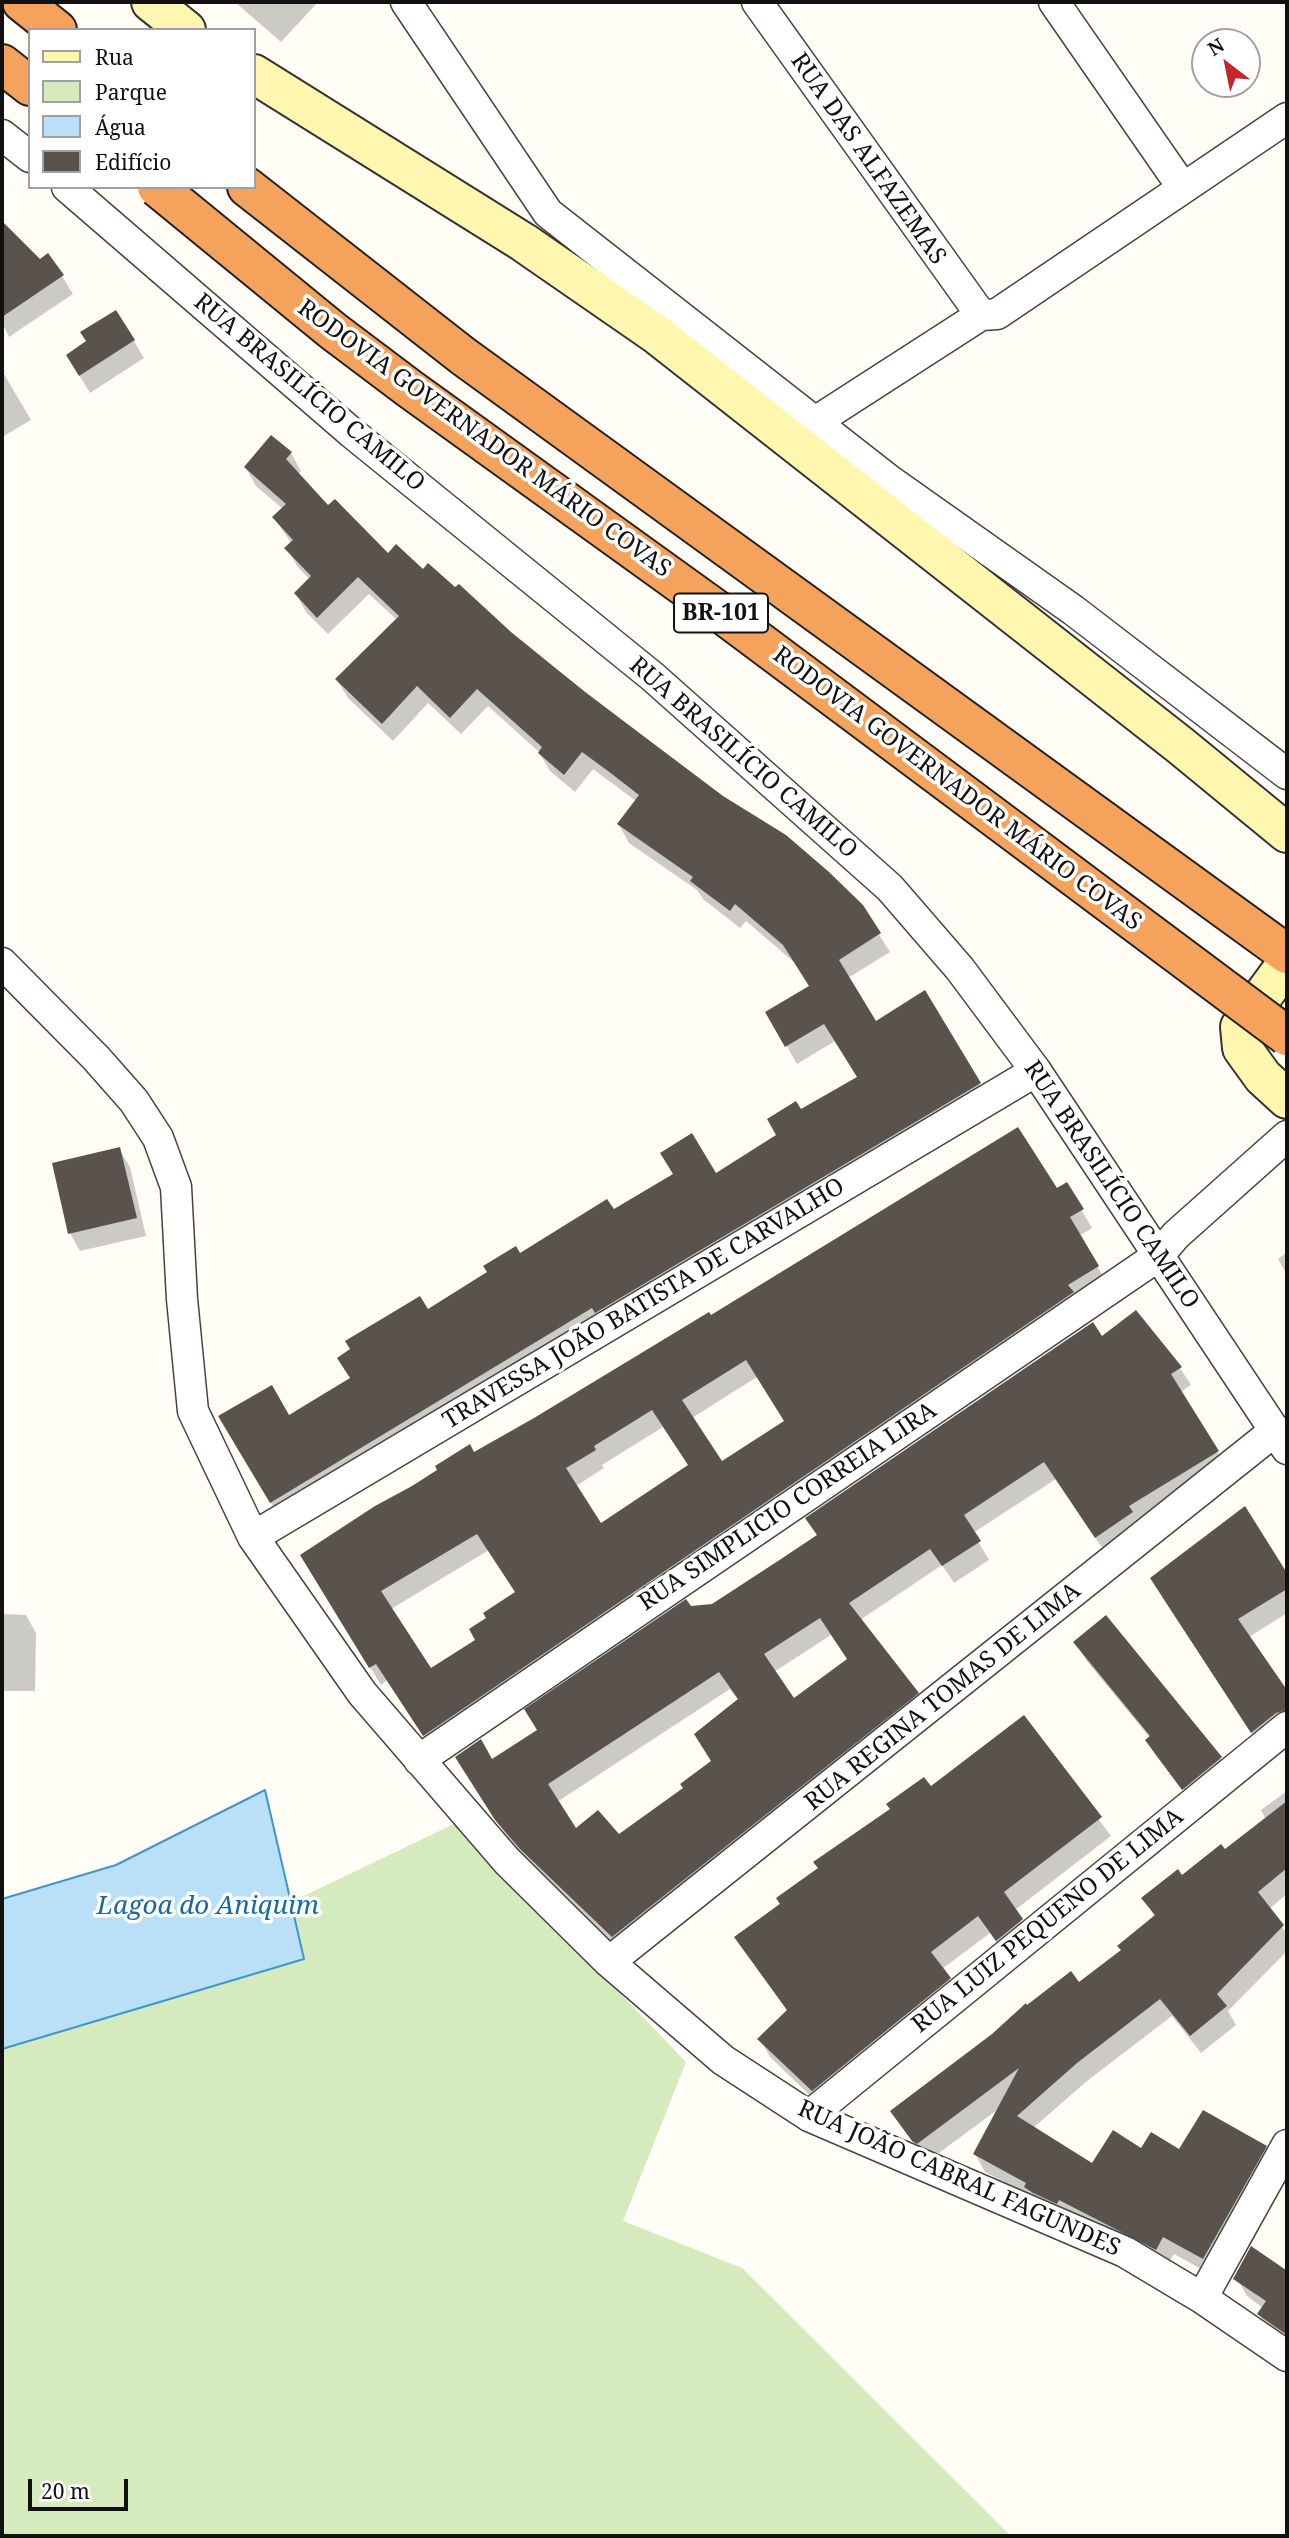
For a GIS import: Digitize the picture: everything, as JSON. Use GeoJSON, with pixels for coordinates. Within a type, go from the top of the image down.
{"type":"FeatureCollection","features":[{"type":"Feature","properties":{"kind":"highway"},"geometry":{"type":"LineString","coordinates":[[22,2],[54,28]]}},
{"type":"Feature","properties":{"kind":"highway"},"geometry":{"type":"LineString","coordinates":[[2,64],[28,84]]}},
{"type":"Feature","properties":{"kind":"highway","name":"RODOVIA GOVERNADOR MÁRIO COVAS"},"geometry":{"type":"LineString","coordinates":[[159,189],[388,373],[732,621],[1287,1037]]}},
{"type":"Feature","properties":{"kind":"highway","name":"BR-101"},"geometry":{"type":"LineString","coordinates":[[250,189],[474,364],[1287,954]]}},
{"type":"Feature","properties":{"kind":"street"},"geometry":{"type":"LineString","coordinates":[[151,2],[184,28]]}},
{"type":"Feature","properties":{"kind":"street"},"geometry":{"type":"LineString","coordinates":[[405,2],[548,213],[929,510],[1073,610],[1287,774]]}},
{"type":"Feature","properties":{"kind":"street","name":"RUA DAS ALFAZEMAS"},"geometry":{"type":"LineString","coordinates":[[757,2],[981,316]]}},
{"type":"Feature","properties":{"kind":"street"},"geometry":{"type":"LineString","coordinates":[[1054,2],[1183,188]]}},
{"type":"Feature","properties":{"kind":"street"},"geometry":{"type":"LineString","coordinates":[[256,75],[523,242],[656,334],[1181,746],[1287,833]]}},
{"type":"Feature","properties":{"kind":"street"},"geometry":{"type":"LineString","coordinates":[[815,422],[981,316],[997,314],[1287,118]]}},
{"type":"Feature","properties":{"kind":"street"},"geometry":{"type":"LineString","coordinates":[[2,135],[28,155]]}},
{"type":"Feature","properties":{"kind":"street","name":"RUA BRASILÍCIO CAMILO"},"geometry":{"type":"LineString","coordinates":[[69,189],[352,433],[653,677],[796,801],[890,888],[960,969],[1036,1071],[1282,1440]]}},
{"type":"Feature","properties":{"kind":"street","name":"RUA JOÃO CABRAL FAGUNDES"},"geometry":{"type":"LineString","coordinates":[[2,963],[135,1101],[158,1138],[176,1187],[193,1410],[218,1469],[253,1537],[362,1693],[507,1861],[609,1962],[723,2060],[809,2116],[1125,2252],[1202,2298],[1287,2356]]}},
{"type":"Feature","properties":{"kind":"street"},"geometry":{"type":"LineString","coordinates":[[1287,963],[1240,1027],[1242,1048],[1263,1077],[1287,1099]]}},
{"type":"Feature","properties":{"kind":"street","name":"TRAVESSA JOÃO BATISTA DE CARVALHO"},"geometry":{"type":"LineString","coordinates":[[253,1537],[1036,1071]]}},
{"type":"Feature","properties":{"kind":"street","name":"RUA SIMPLICIO CORREIA LIRA"},"geometry":{"type":"LineString","coordinates":[[419,1760],[1158,1256],[1176,1235],[1287,1136]]}},
{"type":"Feature","properties":{"kind":"street","name":"RUA REGINA TOMAS DE LIMA"},"geometry":{"type":"LineString","coordinates":[[609,1962],[1282,1440]]}},
{"type":"Feature","properties":{"kind":"street","name":"RUA LUIZ PEQUENO DE LIMA"},"geometry":{"type":"LineString","coordinates":[[809,2116],[1287,1727]]}},
{"type":"Feature","properties":{"kind":"street"},"geometry":{"type":"LineString","coordinates":[[1202,2298],[1287,2145]]}},
{"type":"Feature","properties":{"kind":"green space"},"geometry":{"type":"Polygon","coordinates":[[[456,1823],[686,2062],[623,2221],[742,2268],[1011,2536],[2,2536],[2,2049],[304,1959],[291,1902],[456,1823]]]}},
{"type":"Feature","properties":{"kind":"water","name":"Lagoa do Aniquim"},"geometry":{"type":"Polygon","coordinates":[[[265,1790],[304,1959],[2,2049],[2,1899],[116,1865],[265,1790]]]}},
{"type":"Feature","properties":{"kind":"building"},"geometry":{"type":"Polygon","coordinates":[[[2,221],[40,259],[48,253],[64,275],[2,317],[2,221]]]}},
{"type":"Feature","properties":{"kind":"building"},"geometry":{"type":"Polygon","coordinates":[[[116,310],[135,340],[79,376],[66,355],[86,341],[80,332],[116,310]]]}},
{"type":"Feature","properties":{"kind":"building"},"geometry":{"type":"Polygon","coordinates":[[[271,435],[292,452],[286,459],[328,505],[335,499],[388,553],[396,544],[423,569],[428,563],[455,587],[459,584],[511,632],[585,692],[723,796],[786,835],[829,872],[863,905],[881,933],[839,960],[876,1021],[925,990],[981,1083],[595,1313],[592,1308],[270,1503],[218,1416],[272,1385],[289,1415],[350,1378],[337,1358],[350,1349],[345,1341],[420,1296],[428,1309],[487,1272],[483,1266],[516,1246],[520,1253],[607,1199],[614,1209],[673,1174],[660,1153],[692,1133],[716,1173],[776,1135],[767,1119],[796,1101],[801,1109],[857,1077],[824,1024],[785,1047],[765,1012],[809,986],[783,945],[735,904],[730,911],[690,881],[693,877],[617,824],[639,795],[608,771],[582,752],[564,775],[538,753],[542,747],[477,689],[450,718],[417,686],[382,724],[335,679],[399,616],[358,577],[317,618],[294,593],[311,576],[284,548],[293,540],[272,517],[286,504],[244,467],[271,435]]]}},
{"type":"Feature","properties":{"kind":"building"},"geometry":{"type":"Polygon","coordinates":[[[1018,1127],[1057,1188],[1067,1182],[1084,1209],[1070,1217],[1099,1266],[1068,1285],[1074,1292],[423,1736],[376,1664],[369,1668],[300,1555],[437,1470],[435,1466],[470,1444],[474,1452],[709,1312],[711,1315],[1018,1127]],[[746,1360],[682,1400],[722,1461],[784,1421],[746,1360]],[[652,1410],[594,1446],[596,1450],[566,1468],[601,1523],[688,1465],[652,1410]],[[477,1534],[381,1591],[431,1668],[475,1640],[469,1629],[486,1618],[483,1613],[515,1592],[477,1534]]]}},
{"type":"Feature","properties":{"kind":"building"},"geometry":{"type":"Polygon","coordinates":[[[120,1147],[137,1218],[68,1234],[52,1163],[120,1147]]]}},
{"type":"Feature","properties":{"kind":"building"},"geometry":{"type":"Polygon","coordinates":[[[1136,1310],[1182,1367],[1171,1374],[1219,1451],[1129,1506],[1133,1512],[1095,1538],[1044,1462],[964,1515],[981,1541],[942,1566],[930,1549],[849,1603],[919,1693],[612,1937],[520,1849],[495,1820],[455,1757],[481,1739],[492,1759],[537,1730],[524,1709],[686,1599],[691,1606],[712,1604],[817,1535],[805,1518],[1093,1322],[1102,1336],[1136,1310]],[[820,1618],[764,1654],[794,1698],[847,1659],[820,1618]],[[719,1672],[548,1784],[576,1828],[598,1810],[619,1834],[683,1788],[680,1784],[711,1761],[694,1734],[738,1699],[719,1672]]]}},
{"type":"Feature","properties":{"kind":"building"},"geometry":{"type":"Polygon","coordinates":[[[1245,1506],[1287,1573],[1287,1589],[1238,1619],[1287,1690],[1287,1710],[1276,1713],[1251,1733],[1150,1578],[1245,1506]]]}},
{"type":"Feature","properties":{"kind":"building"},"geometry":{"type":"Polygon","coordinates":[[[1106,1615],[1222,1757],[1182,1790],[1145,1740],[1150,1736],[1073,1642],[1106,1615]]]}},
{"type":"Feature","properties":{"kind":"building"},"geometry":{"type":"Polygon","coordinates":[[[1024,1715],[1102,1817],[1004,1892],[1023,1919],[996,1941],[978,1916],[931,1952],[951,1978],[812,2091],[757,2039],[787,2010],[734,1937],[780,1904],[776,1898],[818,1868],[813,1862],[890,1809],[886,1804],[924,1777],[931,1786],[1024,1715]]]}},
{"type":"Feature","properties":{"kind":"building"},"geometry":{"type":"Polygon","coordinates":[[[1287,1801],[1287,1868],[1258,1892],[1284,1925],[1217,1994],[1227,2006],[1190,2036],[1160,1999],[1077,2063],[1017,2116],[1092,2163],[1113,2130],[1141,2148],[1151,2132],[1179,2149],[1203,2110],[1267,2146],[1203,2259],[1163,2237],[1156,2250],[1059,2200],[1057,2204],[1033,2193],[1024,2187],[1026,2183],[973,2154],[1019,2068],[917,2144],[912,2141],[890,2111],[992,2034],[1026,2003],[1027,2005],[1071,1971],[1079,1982],[1121,1950],[1117,1946],[1155,1915],[1141,1898],[1178,1869],[1182,1875],[1221,1844],[1225,1849],[1287,1801]]]}},
{"type":"Feature","properties":{"kind":"building"},"geometry":{"type":"Polygon","coordinates":[[[1251,2246],[1286,2270],[1287,2267],[1287,2335],[1257,2314],[1266,2301],[1233,2279],[1251,2246]]]}}]}
